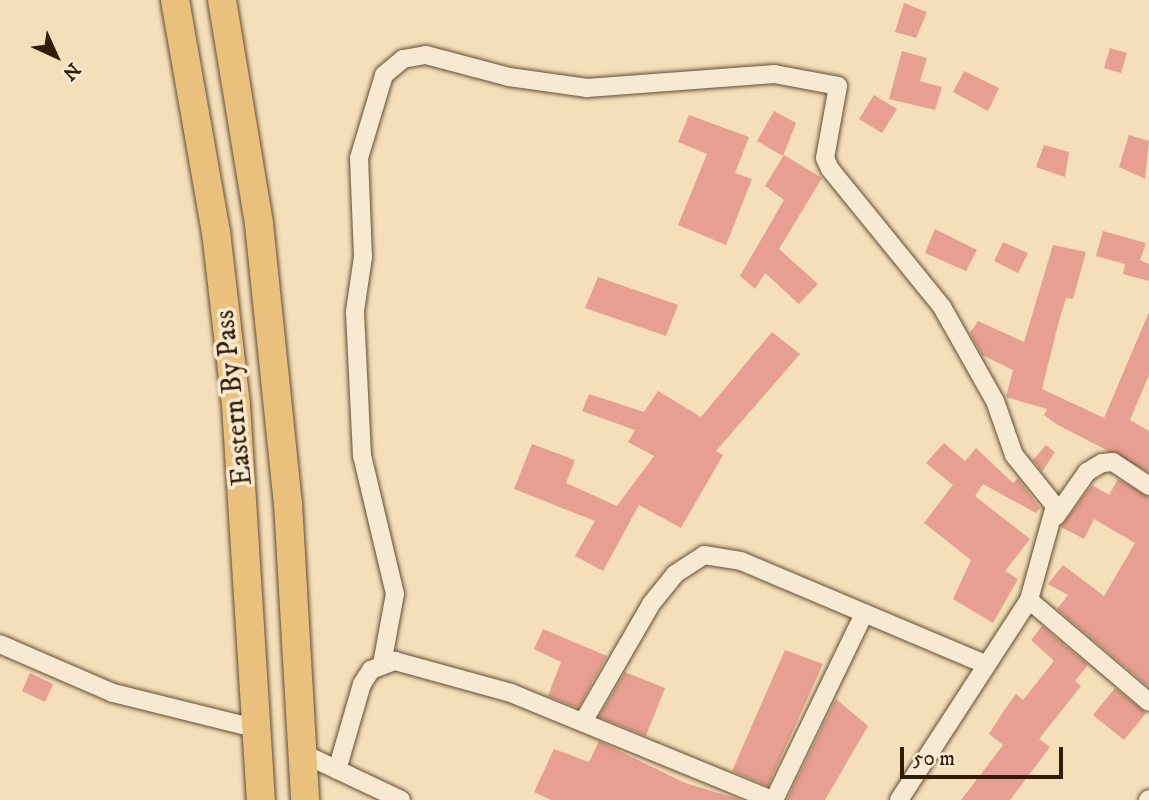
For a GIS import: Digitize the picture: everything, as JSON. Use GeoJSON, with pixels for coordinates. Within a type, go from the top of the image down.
{"type":"FeatureCollection","features":[{"type":"Feature","properties":{"kind":"main road","name":"Eastern By Pass"},"geometry":{"type":"LineString","coordinates":[[175,0],[216,232],[250,552],[261,800]]}},
{"type":"Feature","properties":{"kind":"main road","name":"Eastern By Pass"},"geometry":{"type":"LineString","coordinates":[[222,0],[259,224],[288,503],[306,755],[305,800]]}},
{"type":"Feature","properties":{"kind":"street"},"geometry":{"type":"LineString","coordinates":[[337,770],[362,684],[382,664],[396,594],[362,456],[355,311],[363,257],[356,198],[359,158],[376,95],[384,75],[403,59],[426,55],[509,77],[587,88],[774,74],[838,86],[825,158],[830,169],[942,307],[995,401],[1014,455],[1056,516]]}},
{"type":"Feature","properties":{"kind":"street"},"geometry":{"type":"LineString","coordinates":[[899,800],[983,663],[1029,600],[1056,516],[1087,472],[1102,463],[1114,463],[1149,486]]}},
{"type":"Feature","properties":{"kind":"street"},"geometry":{"type":"LineString","coordinates":[[583,722],[651,604],[675,574],[704,555],[741,561],[983,663]]}},
{"type":"Feature","properties":{"kind":"street"},"geometry":{"type":"LineString","coordinates":[[1029,600],[1149,702]]}},
{"type":"Feature","properties":{"kind":"street"},"geometry":{"type":"LineString","coordinates":[[382,664],[428,666],[583,722],[773,800],[864,614]]}},
{"type":"Feature","properties":{"kind":"street"},"geometry":{"type":"LineString","coordinates":[[0,644],[113,693],[258,729]]}},
{"type":"Feature","properties":{"kind":"street"},"geometry":{"type":"LineString","coordinates":[[306,755],[401,800]]}},
{"type":"Feature","properties":{"kind":"building"},"geometry":{"type":"Polygon","coordinates":[[[904,3],[927,12],[916,38],[895,32],[904,3]]]}},
{"type":"Feature","properties":{"kind":"building"},"geometry":{"type":"Polygon","coordinates":[[[1110,48],[1127,53],[1121,73],[1104,68],[1110,48]]]}},
{"type":"Feature","properties":{"kind":"building"},"geometry":{"type":"Polygon","coordinates":[[[902,51],[927,58],[920,81],[942,87],[935,110],[889,99],[902,51]]]}},
{"type":"Feature","properties":{"kind":"building"},"geometry":{"type":"Polygon","coordinates":[[[964,71],[999,88],[988,111],[953,92],[964,71]]]}},
{"type":"Feature","properties":{"kind":"building"},"geometry":{"type":"Polygon","coordinates":[[[874,95],[897,109],[882,133],[859,119],[874,95]]]}},
{"type":"Feature","properties":{"kind":"building"},"geometry":{"type":"Polygon","coordinates":[[[774,111],[796,123],[783,156],[757,141],[774,111]]]}},
{"type":"Feature","properties":{"kind":"building"},"geometry":{"type":"Polygon","coordinates":[[[689,115],[749,137],[735,173],[752,179],[726,245],[678,225],[707,154],[678,142],[689,115]]]}},
{"type":"Feature","properties":{"kind":"building"},"geometry":{"type":"Polygon","coordinates":[[[1129,135],[1149,141],[1145,179],[1119,167],[1129,135]]]}},
{"type":"Feature","properties":{"kind":"building"},"geometry":{"type":"Polygon","coordinates":[[[1044,145],[1069,152],[1065,177],[1036,167],[1044,145]]]}},
{"type":"Feature","properties":{"kind":"building"},"geometry":{"type":"Polygon","coordinates":[[[784,155],[822,178],[779,249],[818,284],[799,304],[765,273],[755,289],[740,276],[784,200],[765,186],[784,155]]]}},
{"type":"Feature","properties":{"kind":"building"},"geometry":{"type":"Polygon","coordinates":[[[935,229],[977,250],[966,271],[925,253],[935,229]]]}},
{"type":"Feature","properties":{"kind":"building"},"geometry":{"type":"Polygon","coordinates":[[[1103,231],[1146,243],[1140,260],[1149,264],[1149,281],[1123,274],[1125,264],[1096,256],[1103,231]]]}},
{"type":"Feature","properties":{"kind":"building"},"geometry":{"type":"Polygon","coordinates":[[[1003,242],[1028,253],[1018,273],[994,261],[1003,242]]]}},
{"type":"Feature","properties":{"kind":"building"},"geometry":{"type":"Polygon","coordinates":[[[1053,245],[1086,252],[1073,299],[1066,298],[1042,389],[1104,418],[1149,312],[1149,375],[1130,420],[1149,431],[1149,472],[1056,424],[1044,415],[1047,409],[1006,397],[1013,370],[982,355],[970,333],[978,321],[1024,342],[1053,245]]]}},
{"type":"Feature","properties":{"kind":"building"},"geometry":{"type":"Polygon","coordinates":[[[598,277],[678,305],[666,336],[585,308],[598,277]]]}},
{"type":"Feature","properties":{"kind":"building"},"geometry":{"type":"Polygon","coordinates":[[[772,332],[800,354],[716,451],[723,455],[681,528],[639,505],[603,571],[575,556],[595,521],[514,489],[532,444],[575,460],[566,483],[617,506],[654,456],[628,442],[635,430],[582,411],[589,394],[644,412],[658,391],[701,417],[772,332]]]}},
{"type":"Feature","properties":{"kind":"building"},"geometry":{"type":"Polygon","coordinates":[[[944,443],[965,461],[976,448],[1013,483],[1018,478],[1040,508],[1036,513],[983,484],[975,496],[1030,539],[1005,571],[1018,579],[993,623],[953,599],[971,560],[924,523],[953,485],[926,463],[944,443]]]}},
{"type":"Feature","properties":{"kind":"building"},"geometry":{"type":"Polygon","coordinates":[[[1046,445],[1055,452],[1042,472],[1033,460],[1046,445]]]}},
{"type":"Feature","properties":{"kind":"building"},"geometry":{"type":"Polygon","coordinates":[[[1118,479],[1149,497],[1149,687],[1057,609],[1068,595],[1048,584],[1063,565],[1104,596],[1135,543],[1094,519],[1084,539],[1061,527],[1092,485],[1109,495],[1118,479]]]}},
{"type":"Feature","properties":{"kind":"building"},"geometry":{"type":"Polygon","coordinates":[[[1042,626],[1088,665],[1075,681],[1081,686],[1039,739],[1050,747],[1010,800],[961,800],[1003,745],[989,734],[1003,712],[1016,694],[1023,700],[1054,661],[1031,640],[1042,626]]]}},
{"type":"Feature","properties":{"kind":"building"},"geometry":{"type":"Polygon","coordinates":[[[543,629],[607,656],[578,708],[548,696],[561,662],[534,649],[543,629]]]}},
{"type":"Feature","properties":{"kind":"building"},"geometry":{"type":"Polygon","coordinates":[[[785,650],[823,664],[768,786],[732,771],[785,650]]]}},
{"type":"Feature","properties":{"kind":"building"},"geometry":{"type":"Polygon","coordinates":[[[625,672],[665,688],[646,736],[599,717],[625,672]]]}},
{"type":"Feature","properties":{"kind":"building"},"geometry":{"type":"Polygon","coordinates":[[[30,673],[53,684],[45,702],[22,691],[30,673]]]}},
{"type":"Feature","properties":{"kind":"building"},"geometry":{"type":"Polygon","coordinates":[[[1115,688],[1146,713],[1124,740],[1093,715],[1115,688]]]}},
{"type":"Feature","properties":{"kind":"building"},"geometry":{"type":"Polygon","coordinates":[[[836,699],[868,726],[825,800],[787,800],[836,699]]]}},
{"type":"Feature","properties":{"kind":"building"},"geometry":{"type":"Polygon","coordinates":[[[599,741],[685,783],[742,800],[551,800],[534,792],[554,749],[589,762],[599,741]]]}}]}
